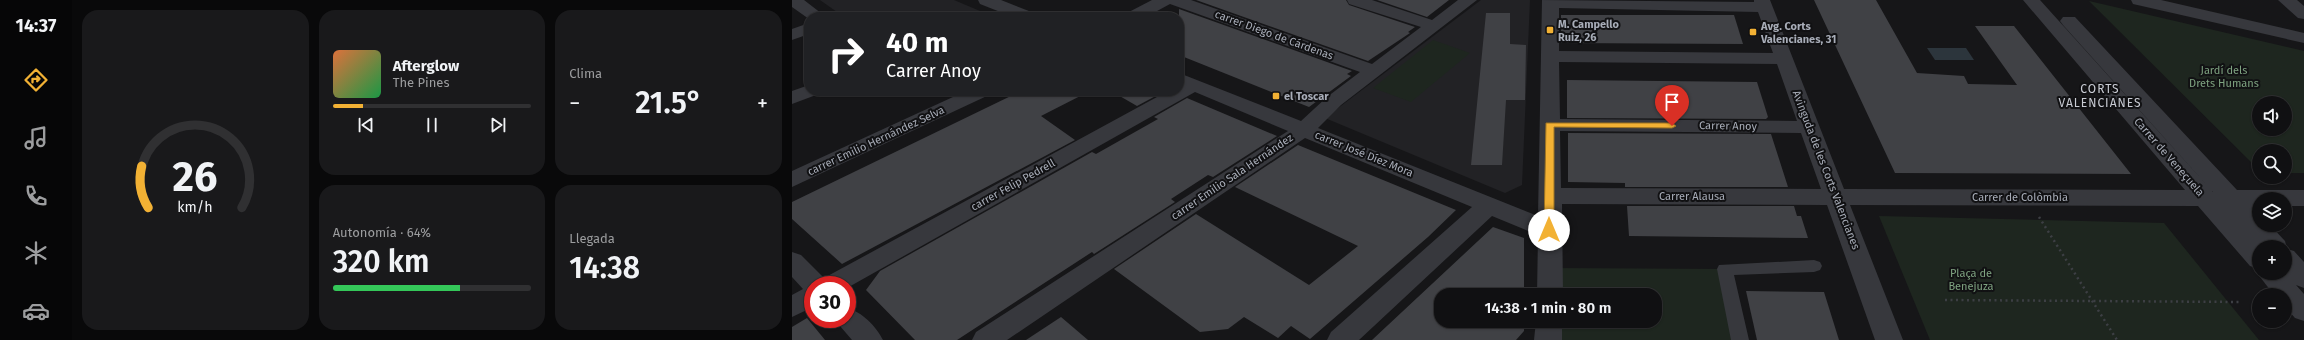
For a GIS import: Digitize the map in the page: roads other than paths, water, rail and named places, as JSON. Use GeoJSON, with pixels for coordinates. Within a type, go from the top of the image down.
{"type":"FeatureCollection","features":[{"type":"Feature","properties":{"kind":"street"},"geometry":{"type":"LineString","coordinates":[[793,0],[804,13]]}},
{"type":"Feature","properties":{"kind":"street"},"geometry":{"type":"LineString","coordinates":[[986,0],[1015,12]]}},
{"type":"Feature","properties":{"kind":"street"},"geometry":{"type":"LineString","coordinates":[[995,12],[1022,0]]}},
{"type":"Feature","properties":{"kind":"street"},"geometry":{"type":"LineString","coordinates":[[1142,12],[1165,0]]}},
{"type":"Feature","properties":{"kind":"street","name":"carrer Diego de Cárdenas"},"geometry":{"type":"LineString","coordinates":[[1175,0],[1374,71]]}},
{"type":"Feature","properties":{"kind":"street"},"geometry":{"type":"LineString","coordinates":[[1355,0],[1434,26]]}},
{"type":"Feature","properties":{"kind":"street","name":"carrer Emilio Sala Hernández"},"geometry":{"type":"LineString","coordinates":[[986,340],[1304,130],[1334,101],[1469,0]]}},
{"type":"Feature","properties":{"kind":"street","name":"Carrer de Veneçuela"},"geometry":{"type":"LineString","coordinates":[[2031,0],[2252,252]]}},
{"type":"Feature","properties":{"kind":"street","name":"Carrer de Veneçuela"},"geometry":{"type":"LineString","coordinates":[[2050,0],[2270,240]]}},
{"type":"Feature","properties":{"kind":"street"},"geometry":{"type":"LineString","coordinates":[[2139,0],[2304,38]]}},
{"type":"Feature","properties":{"kind":"street"},"geometry":{"type":"LineString","coordinates":[[2286,0],[2304,14]]}},
{"type":"Feature","properties":{"kind":"street"},"geometry":{"type":"LineString","coordinates":[[1550,288],[1550,2],[1763,3]]}},
{"type":"Feature","properties":{"kind":"street","name":"Avinguda de les Corts Valencianes"},"geometry":{"type":"LineString","coordinates":[[1763,3],[1889,340]]}},
{"type":"Feature","properties":{"kind":"street"},"geometry":{"type":"LineString","coordinates":[[792,35],[804,30]]}},
{"type":"Feature","properties":{"kind":"street"},"geometry":{"type":"LineString","coordinates":[[1550,56],[1784,59]]}},
{"type":"Feature","properties":{"kind":"street","name":"carrer José Díez Mora"},"geometry":{"type":"LineString","coordinates":[[1186,82],[1549,230]]}},
{"type":"Feature","properties":{"kind":"street"},"geometry":{"type":"LineString","coordinates":[[792,98],[804,93]]}},
{"type":"Feature","properties":{"kind":"street","name":"carrer Emilio Hernández Selva"},"geometry":{"type":"LineString","coordinates":[[792,180],[971,96]]}},
{"type":"Feature","properties":{"kind":"street","name":"carrer Felip Pedrell"},"geometry":{"type":"LineString","coordinates":[[848,276],[1162,96]]}},
{"type":"Feature","properties":{"kind":"street","name":"Carrer Anoy"},"geometry":{"type":"LineString","coordinates":[[1550,125],[1810,127]]}},
{"type":"Feature","properties":{"kind":"street","name":"Carrer Alausa"},"geometry":{"type":"LineString","coordinates":[[1549,196],[1836,197]]}},
{"type":"Feature","properties":{"kind":"street","name":"Carrer de Colòmbia"},"geometry":{"type":"LineString","coordinates":[[1836,197],[2205,198]]}},
{"type":"Feature","properties":{"kind":"street"},"geometry":{"type":"LineString","coordinates":[[2232,198],[2304,198]]}},
{"type":"Feature","properties":{"kind":"street"},"geometry":{"type":"LineString","coordinates":[[1341,340],[1489,206]]}},
{"type":"Feature","properties":{"kind":"street"},"geometry":{"type":"LineString","coordinates":[[792,262],[806,276]]}},
{"type":"Feature","properties":{"kind":"street"},"geometry":{"type":"LineString","coordinates":[[2292,265],[2304,278]]}},
{"type":"Feature","properties":{"kind":"street"},"geometry":{"type":"LineString","coordinates":[[2276,280],[2304,311]]}},
{"type":"Feature","properties":{"kind":"street"},"geometry":{"type":"LineString","coordinates":[[792,307],[804,300]]}},
{"type":"Feature","properties":{"kind":"street"},"geometry":{"type":"LineString","coordinates":[[856,327],[869,340]]}},
{"type":"Feature","properties":{"kind":"street"},"geometry":{"type":"LineString","coordinates":[[1548,340],[1549,328]]}},
{"type":"Feature","properties":{"kind":"lane"},"geometry":{"type":"LineString","coordinates":[[1740,340],[1725,269],[1814,266]]}},
{"type":"Feature","properties":{"kind":"place","name":"M. Campello Ruiz, 26"},"geometry":{"type":"Point","coordinates":[1550,30]}},
{"type":"Feature","properties":{"kind":"place","name":"Avg. Corts Valencianes, 31"},"geometry":{"type":"Point","coordinates":[1753,32]}},
{"type":"Feature","properties":{"kind":"place","name":"el Toscar"},"geometry":{"type":"Point","coordinates":[1276,96]}},
{"type":"Feature","properties":{"kind":"district","name":"CORTS VALENCIANES"},"geometry":{"type":"Point","coordinates":[2100,96]}},
{"type":"Feature","properties":{"kind":"park label","name":"Jardí dels Drets Humans"},"geometry":{"type":"Point","coordinates":[2224,76]}},
{"type":"Feature","properties":{"kind":"park label","name":"Plaça de Benejuza"},"geometry":{"type":"Point","coordinates":[1971,279]}}]}
